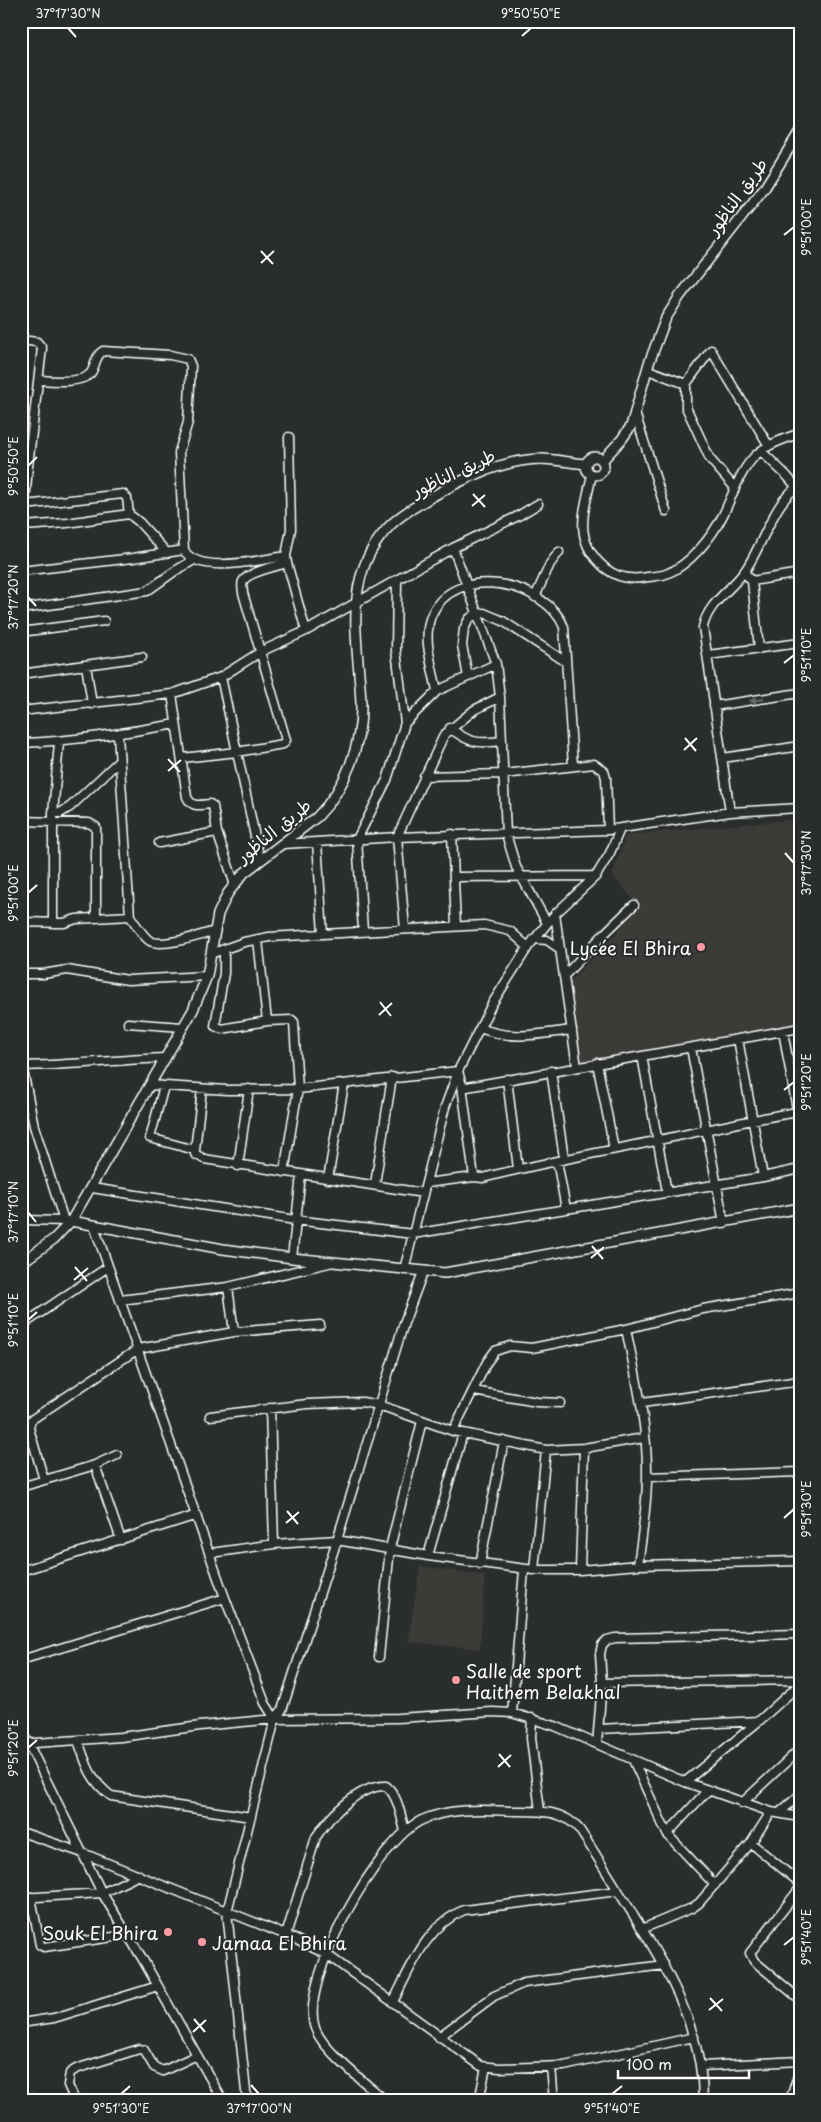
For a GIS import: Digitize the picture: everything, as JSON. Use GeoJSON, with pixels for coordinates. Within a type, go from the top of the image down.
{"type":"FeatureCollection","features":[{"type":"Feature","properties":{"kind":"main road"},"geometry":{"type":"LineString","coordinates":[[21,2098],[35,2101]]}},
{"type":"Feature","properties":{"kind":"street","name":"طريق الناظور"},"geometry":{"type":"LineString","coordinates":[[602,461],[631,426],[666,318],[680,296],[764,189],[800,131]]}},
{"type":"Feature","properties":{"kind":"street"},"geometry":{"type":"LineString","coordinates":[[21,340],[37,342],[42,348],[40,380],[31,442],[25,465],[25,505],[21,549]]}},
{"type":"Feature","properties":{"kind":"street"},"geometry":{"type":"LineString","coordinates":[[735,488],[710,458],[686,407],[686,384],[711,350],[769,446]]}},
{"type":"Feature","properties":{"kind":"street"},"geometry":{"type":"LineString","coordinates":[[40,380],[73,380],[86,377],[90,374],[96,358],[103,352],[170,355],[188,359],[190,366],[188,422],[180,452],[179,470],[184,550],[194,560],[223,565],[287,559]]}},
{"type":"Feature","properties":{"kind":"street"},"geometry":{"type":"LineString","coordinates":[[648,370],[686,384]]}},
{"type":"Feature","properties":{"kind":"street"},"geometry":{"type":"LineString","coordinates":[[635,413],[666,511]]}},
{"type":"Feature","properties":{"kind":"street"},"geometry":{"type":"LineString","coordinates":[[592,474],[584,511],[583,536],[588,549],[596,560],[610,572],[622,577],[639,579],[666,574],[682,566],[714,529],[723,516],[735,488],[750,462],[769,446],[800,434]]}},
{"type":"Feature","properties":{"kind":"street"},"geometry":{"type":"LineString","coordinates":[[289,437],[291,529],[287,559],[306,631]]}},
{"type":"Feature","properties":{"kind":"street"},"geometry":{"type":"LineString","coordinates":[[21,441],[31,442]]}},
{"type":"Feature","properties":{"kind":"street"},"geometry":{"type":"LineString","coordinates":[[730,812],[703,627],[712,606],[744,572],[761,544],[783,499],[799,488],[761,451]]}},
{"type":"Feature","properties":{"kind":"street"},"geometry":{"type":"LineString","coordinates":[[593,458],[602,461],[602,471],[597,474],[592,474],[587,470],[586,464],[593,458]]}},
{"type":"Feature","properties":{"kind":"street","name":"طريق الناظور"},"geometry":{"type":"LineString","coordinates":[[21,1263],[54,1238],[92,1188],[165,1058],[176,1042],[182,1027],[193,1010],[207,976],[223,902],[234,885],[244,873],[283,844],[327,807],[343,781],[357,743],[361,705],[355,604],[362,573],[370,552],[392,523],[443,490],[477,474],[508,464],[543,459],[586,464]]}},
{"type":"Feature","properties":{"kind":"street"},"geometry":{"type":"LineString","coordinates":[[25,505],[123,494],[127,498],[129,514],[148,531],[167,553]]}},
{"type":"Feature","properties":{"kind":"street"},"geometry":{"type":"LineString","coordinates":[[21,711],[172,694],[221,677],[262,651],[306,631],[453,548],[538,504]]}},
{"type":"Feature","properties":{"kind":"street"},"geometry":{"type":"LineString","coordinates":[[23,526],[67,523],[129,514]]}},
{"type":"Feature","properties":{"kind":"street"},"geometry":{"type":"LineString","coordinates":[[453,548],[496,664],[500,697],[506,834],[514,861],[547,923]]}},
{"type":"Feature","properties":{"kind":"street"},"geometry":{"type":"LineString","coordinates":[[21,571],[184,550]]}},
{"type":"Feature","properties":{"kind":"street"},"geometry":{"type":"LineString","coordinates":[[535,597],[550,564],[558,552]]}},
{"type":"Feature","properties":{"kind":"street"},"geometry":{"type":"LineString","coordinates":[[182,758],[237,752],[282,744],[287,739],[242,585],[248,576],[287,559]]}},
{"type":"Feature","properties":{"kind":"street"},"geometry":{"type":"LineString","coordinates":[[21,609],[147,591],[194,560]]}},
{"type":"Feature","properties":{"kind":"street"},"geometry":{"type":"LineString","coordinates":[[744,572],[752,582],[759,649]]}},
{"type":"Feature","properties":{"kind":"street"},"geometry":{"type":"LineString","coordinates":[[752,582],[800,573]]}},
{"type":"Feature","properties":{"kind":"street"},"geometry":{"type":"LineString","coordinates":[[363,931],[356,839],[387,780],[405,723],[396,650],[397,581]]}},
{"type":"Feature","properties":{"kind":"street"},"geometry":{"type":"LineString","coordinates":[[437,691],[427,640],[431,616],[442,601],[454,591],[466,585],[499,583],[525,591],[560,617],[564,627],[572,766]]}},
{"type":"Feature","properties":{"kind":"street"},"geometry":{"type":"LineString","coordinates":[[468,677],[462,645],[463,637],[469,619],[476,614],[484,613],[503,621],[566,662]]}},
{"type":"Feature","properties":{"kind":"street"},"geometry":{"type":"LineString","coordinates":[[21,632],[104,622]]}},
{"type":"Feature","properties":{"kind":"street"},"geometry":{"type":"LineString","coordinates":[[708,655],[800,643]]}},
{"type":"Feature","properties":{"kind":"street"},"geometry":{"type":"LineString","coordinates":[[21,674],[142,657]]}},
{"type":"Feature","properties":{"kind":"street"},"geometry":{"type":"LineString","coordinates":[[405,723],[437,691],[496,664]]}},
{"type":"Feature","properties":{"kind":"street"},"geometry":{"type":"LineString","coordinates":[[86,665],[92,704]]}},
{"type":"Feature","properties":{"kind":"street"},"geometry":{"type":"LineString","coordinates":[[221,677],[260,860]]}},
{"type":"Feature","properties":{"kind":"street"},"geometry":{"type":"LineString","coordinates":[[172,694],[182,758],[184,788],[188,800],[196,806],[210,804],[213,806],[217,832],[234,885]]}},
{"type":"Feature","properties":{"kind":"street"},"geometry":{"type":"LineString","coordinates":[[714,706],[800,694]]}},
{"type":"Feature","properties":{"kind":"street"},"geometry":{"type":"LineString","coordinates":[[405,929],[398,836],[444,735],[450,728],[474,710],[500,697]]}},
{"type":"Feature","properties":{"kind":"street"},"geometry":{"type":"LineString","coordinates":[[21,718],[21,847]]}},
{"type":"Feature","properties":{"kind":"street"},"geometry":{"type":"LineString","coordinates":[[22,743],[59,742],[118,735],[176,724]]}},
{"type":"Feature","properties":{"kind":"street"},"geometry":{"type":"LineString","coordinates":[[450,728],[462,738],[477,743],[501,741]]}},
{"type":"Feature","properties":{"kind":"street"},"geometry":{"type":"LineString","coordinates":[[118,735],[118,762],[130,916],[147,938],[156,942],[182,940],[216,931]]}},
{"type":"Feature","properties":{"kind":"street"},"geometry":{"type":"LineString","coordinates":[[53,923],[53,812],[59,742]]}},
{"type":"Feature","properties":{"kind":"street"},"geometry":{"type":"LineString","coordinates":[[723,758],[800,746]]}},
{"type":"Feature","properties":{"kind":"street"},"geometry":{"type":"LineString","coordinates":[[53,812],[60,812],[70,807],[118,762]]}},
{"type":"Feature","properties":{"kind":"street"},"geometry":{"type":"LineString","coordinates":[[424,776],[504,774],[594,764],[604,771],[608,791],[608,830]]}},
{"type":"Feature","properties":{"kind":"street"},"geometry":{"type":"LineString","coordinates":[[283,844],[398,836],[608,830],[730,812],[800,808]]}},
{"type":"Feature","properties":{"kind":"street"},"geometry":{"type":"LineString","coordinates":[[22,821],[88,823],[97,829],[96,918]]}},
{"type":"Feature","properties":{"kind":"street"},"geometry":{"type":"LineString","coordinates":[[404,1270],[445,1108],[458,1071],[492,1004],[528,947],[555,914],[596,876],[610,853],[620,829]]}},
{"type":"Feature","properties":{"kind":"street"},"geometry":{"type":"LineString","coordinates":[[159,843],[217,832]]}},
{"type":"Feature","properties":{"kind":"street"},"geometry":{"type":"LineString","coordinates":[[452,834],[456,926]]}},
{"type":"Feature","properties":{"kind":"street"},"geometry":{"type":"LineString","coordinates":[[317,842],[322,934]]}},
{"type":"Feature","properties":{"kind":"street"},"geometry":{"type":"LineString","coordinates":[[455,877],[596,876]]}},
{"type":"Feature","properties":{"kind":"street"},"geometry":{"type":"LineString","coordinates":[[564,976],[634,905]]}},
{"type":"Feature","properties":{"kind":"street"},"geometry":{"type":"LineString","coordinates":[[555,914],[577,1066]]}},
{"type":"Feature","properties":{"kind":"street"},"geometry":{"type":"LineString","coordinates":[[21,922],[53,923],[130,916]]}},
{"type":"Feature","properties":{"kind":"street"},"geometry":{"type":"LineString","coordinates":[[213,953],[258,940],[363,931],[456,926],[494,926],[510,931],[528,947]]}},
{"type":"Feature","properties":{"kind":"street"},"geometry":{"type":"LineString","coordinates":[[534,939],[547,940],[560,949]]}},
{"type":"Feature","properties":{"kind":"street"},"geometry":{"type":"LineString","coordinates":[[258,940],[267,1021]]}},
{"type":"Feature","properties":{"kind":"street"},"geometry":{"type":"LineString","coordinates":[[224,950],[224,973],[215,1026],[222,1028],[267,1021],[292,1020],[294,1022],[298,1088],[284,1172]]}},
{"type":"Feature","properties":{"kind":"street"},"geometry":{"type":"LineString","coordinates":[[21,974],[43,974],[72,970],[128,980],[207,976]]}},
{"type":"Feature","properties":{"kind":"street"},"geometry":{"type":"LineString","coordinates":[[128,1023],[182,1027]]}},
{"type":"Feature","properties":{"kind":"street"},"geometry":{"type":"LineString","coordinates":[[480,1028],[499,1034],[519,1037],[572,1030]]}},
{"type":"Feature","properties":{"kind":"street"},"geometry":{"type":"LineString","coordinates":[[462,1086],[506,1080],[800,1028]]}},
{"type":"Feature","properties":{"kind":"street"},"geometry":{"type":"LineString","coordinates":[[784,1031],[790,1077],[800,1123]]}},
{"type":"Feature","properties":{"kind":"street"},"geometry":{"type":"LineString","coordinates":[[738,1039],[763,1177]]}},
{"type":"Feature","properties":{"kind":"street"},"geometry":{"type":"LineString","coordinates":[[691,1048],[724,1223]]}},
{"type":"Feature","properties":{"kind":"street"},"geometry":{"type":"LineString","coordinates":[[642,1056],[667,1192]]}},
{"type":"Feature","properties":{"kind":"street"},"geometry":{"type":"LineString","coordinates":[[67,1221],[24,1092],[22,1063],[78,1064],[106,1060],[165,1058]]}},
{"type":"Feature","properties":{"kind":"street"},"geometry":{"type":"LineString","coordinates":[[597,1063],[614,1149]]}},
{"type":"Feature","properties":{"kind":"street"},"geometry":{"type":"LineString","coordinates":[[150,1085],[202,1089],[298,1088],[458,1071]]}},
{"type":"Feature","properties":{"kind":"street"},"geometry":{"type":"LineString","coordinates":[[458,1071],[462,1086],[474,1177]]}},
{"type":"Feature","properties":{"kind":"street"},"geometry":{"type":"LineString","coordinates":[[551,1071],[566,1209]]}},
{"type":"Feature","properties":{"kind":"street"},"geometry":{"type":"LineString","coordinates":[[790,1077],[800,1075]]}},
{"type":"Feature","properties":{"kind":"street"},"geometry":{"type":"LineString","coordinates":[[375,1184],[392,1077]]}},
{"type":"Feature","properties":{"kind":"street"},"geometry":{"type":"LineString","coordinates":[[506,1080],[518,1169]]}},
{"type":"Feature","properties":{"kind":"street"},"geometry":{"type":"LineString","coordinates":[[328,1179],[344,1084]]}},
{"type":"Feature","properties":{"kind":"street"},"geometry":{"type":"LineString","coordinates":[[164,1086],[150,1138],[194,1150]]}},
{"type":"Feature","properties":{"kind":"street"},"geometry":{"type":"LineString","coordinates":[[202,1089],[194,1150],[195,1154],[204,1159],[238,1166],[375,1184],[423,1193]]}},
{"type":"Feature","properties":{"kind":"street"},"geometry":{"type":"LineString","coordinates":[[238,1166],[249,1089]]}},
{"type":"Feature","properties":{"kind":"street"},"geometry":{"type":"LineString","coordinates":[[426,1183],[474,1177],[483,1178],[751,1119],[798,1112]]}},
{"type":"Feature","properties":{"kind":"street"},"geometry":{"type":"LineString","coordinates":[[92,1188],[295,1220],[412,1234],[763,1177],[800,1169]]}},
{"type":"Feature","properties":{"kind":"street"},"geometry":{"type":"LineString","coordinates":[[292,1258],[301,1175]]}},
{"type":"Feature","properties":{"kind":"street"},"geometry":{"type":"LineString","coordinates":[[21,1220],[67,1221],[223,1249],[292,1258],[445,1273],[800,1208]]}},
{"type":"Feature","properties":{"kind":"street"},"geometry":{"type":"LineString","coordinates":[[94,1226],[211,1553],[225,1598],[265,1703],[275,1719]]}},
{"type":"Feature","properties":{"kind":"street"},"geometry":{"type":"LineString","coordinates":[[120,1300],[228,1286],[334,1262]]}},
{"type":"Feature","properties":{"kind":"street"},"geometry":{"type":"LineString","coordinates":[[21,1326],[108,1268]]}},
{"type":"Feature","properties":{"kind":"street"},"geometry":{"type":"LineString","coordinates":[[247,2101],[227,1912],[275,1719],[282,1710],[338,1540],[404,1323],[423,1272]]}},
{"type":"Feature","properties":{"kind":"street"},"geometry":{"type":"LineString","coordinates":[[228,1286],[234,1332]]}},
{"type":"Feature","properties":{"kind":"street"},"geometry":{"type":"LineString","coordinates":[[453,1431],[491,1357],[495,1352],[504,1348],[510,1346],[532,1348],[626,1329],[703,1309],[800,1293]]}},
{"type":"Feature","properties":{"kind":"street"},"geometry":{"type":"LineString","coordinates":[[44,1480],[25,1424],[138,1349],[234,1332],[320,1325]]}},
{"type":"Feature","properties":{"kind":"street"},"geometry":{"type":"LineString","coordinates":[[626,1329],[642,1402],[647,1477],[638,1565]]}},
{"type":"Feature","properties":{"kind":"street"},"geometry":{"type":"LineString","coordinates":[[642,1402],[800,1381]]}},
{"type":"Feature","properties":{"kind":"street"},"geometry":{"type":"LineString","coordinates":[[474,1391],[537,1402],[560,1403]]}},
{"type":"Feature","properties":{"kind":"street"},"geometry":{"type":"LineString","coordinates":[[210,1416],[334,1402],[362,1402],[379,1405],[422,1422],[453,1431],[546,1450],[584,1448],[644,1438]]}},
{"type":"Feature","properties":{"kind":"street"},"geometry":{"type":"LineString","coordinates":[[270,1408],[274,1544]]}},
{"type":"Feature","properties":{"kind":"street"},"geometry":{"type":"LineString","coordinates":[[379,1657],[390,1548],[422,1422]]}},
{"type":"Feature","properties":{"kind":"street"},"geometry":{"type":"LineString","coordinates":[[428,1556],[463,1433]]}},
{"type":"Feature","properties":{"kind":"street"},"geometry":{"type":"LineString","coordinates":[[480,1564],[504,1441]]}},
{"type":"Feature","properties":{"kind":"street"},"geometry":{"type":"LineString","coordinates":[[580,1570],[584,1448]]}},
{"type":"Feature","properties":{"kind":"street"},"geometry":{"type":"LineString","coordinates":[[534,1570],[546,1450]]}},
{"type":"Feature","properties":{"kind":"street"},"geometry":{"type":"LineString","coordinates":[[21,1487],[95,1465],[117,1455]]}},
{"type":"Feature","properties":{"kind":"street"},"geometry":{"type":"LineString","coordinates":[[95,1465],[122,1540]]}},
{"type":"Feature","properties":{"kind":"street"},"geometry":{"type":"LineString","coordinates":[[647,1477],[800,1472]]}},
{"type":"Feature","properties":{"kind":"street"},"geometry":{"type":"LineString","coordinates":[[21,1571],[197,1515]]}},
{"type":"Feature","properties":{"kind":"street"},"geometry":{"type":"LineString","coordinates":[[211,1553],[274,1544],[338,1540],[524,1570],[580,1570],[638,1565],[800,1561]]}},
{"type":"Feature","properties":{"kind":"street"},"geometry":{"type":"LineString","coordinates":[[512,1713],[524,1570]]}},
{"type":"Feature","properties":{"kind":"street"},"geometry":{"type":"LineString","coordinates":[[21,1660],[225,1598]]}},
{"type":"Feature","properties":{"kind":"street"},"geometry":{"type":"LineString","coordinates":[[597,1744],[602,1684],[600,1654],[602,1645],[607,1640],[615,1638],[800,1634]]}},
{"type":"Feature","properties":{"kind":"street"},"geometry":{"type":"LineString","coordinates":[[602,1684],[800,1682]]}},
{"type":"Feature","properties":{"kind":"street"},"geometry":{"type":"LineString","coordinates":[[685,1782],[759,1721],[800,1682]]}},
{"type":"Feature","properties":{"kind":"street"},"geometry":{"type":"LineString","coordinates":[[25,1744],[275,1719],[398,1718],[492,1712],[512,1713],[532,1718],[685,1782],[742,1803],[775,1813],[800,1817]]}},
{"type":"Feature","properties":{"kind":"street"},"geometry":{"type":"LineString","coordinates":[[532,1718],[531,1738],[540,1811]]}},
{"type":"Feature","properties":{"kind":"street"},"geometry":{"type":"LineString","coordinates":[[599,1729],[759,1721]]}},
{"type":"Feature","properties":{"kind":"street"},"geometry":{"type":"LineString","coordinates":[[21,1729],[25,1744],[102,1893],[158,1986],[223,2101]]}},
{"type":"Feature","properties":{"kind":"street"},"geometry":{"type":"LineString","coordinates":[[78,1740],[90,1773],[99,1787],[112,1796],[251,1817]]}},
{"type":"Feature","properties":{"kind":"street"},"geometry":{"type":"LineString","coordinates":[[742,1803],[800,1749]]}},
{"type":"Feature","properties":{"kind":"street"},"geometry":{"type":"LineString","coordinates":[[633,1760],[667,1834],[715,1885]]}},
{"type":"Feature","properties":{"kind":"street"},"geometry":{"type":"LineString","coordinates":[[286,1935],[316,1837],[324,1825],[341,1808],[372,1788],[386,1786],[396,1802],[405,1831]]}},
{"type":"Feature","properties":{"kind":"street"},"geometry":{"type":"LineString","coordinates":[[667,1834],[708,1790]]}},
{"type":"Feature","properties":{"kind":"street"},"geometry":{"type":"LineString","coordinates":[[642,1929],[692,1908],[715,1885],[775,1813],[800,1795]]}},
{"type":"Feature","properties":{"kind":"street"},"geometry":{"type":"LineString","coordinates":[[386,2101],[338,2058],[315,2030],[312,2011],[326,1954],[378,1861],[405,1831],[422,1820],[454,1811],[540,1811],[558,1814],[574,1823],[597,1855],[664,1965],[681,2001],[702,2066],[703,2101]]}},
{"type":"Feature","properties":{"kind":"street"},"geometry":{"type":"LineString","coordinates":[[21,1832],[80,1852],[286,1935],[326,1954],[439,2037],[486,2068],[552,2068],[628,2053],[694,2037]]}},
{"type":"Feature","properties":{"kind":"street"},"geometry":{"type":"LineString","coordinates":[[750,1843],[800,1883]]}},
{"type":"Feature","properties":{"kind":"street"},"geometry":{"type":"LineString","coordinates":[[793,1877],[800,1869]]}},
{"type":"Feature","properties":{"kind":"street"},"geometry":{"type":"LineString","coordinates":[[21,1898],[102,1893],[139,1876]]}},
{"type":"Feature","properties":{"kind":"street"},"geometry":{"type":"LineString","coordinates":[[800,1888],[750,1953],[754,1961],[796,1996],[800,1997]]}},
{"type":"Feature","properties":{"kind":"street"},"geometry":{"type":"LineString","coordinates":[[392,2002],[429,1936],[450,1916],[464,1910],[618,1891]]}},
{"type":"Feature","properties":{"kind":"street"},"geometry":{"type":"LineString","coordinates":[[31,1897],[40,1946],[127,1934]]}},
{"type":"Feature","properties":{"kind":"street"},"geometry":{"type":"LineString","coordinates":[[439,2037],[494,1996],[524,1983],[664,1965]]}},
{"type":"Feature","properties":{"kind":"street"},"geometry":{"type":"LineString","coordinates":[[21,2023],[62,2015],[158,1986]]}},
{"type":"Feature","properties":{"kind":"street"},"geometry":{"type":"LineString","coordinates":[[75,2101],[68,2085],[70,2073],[76,2069],[139,2050],[144,2050],[154,2067],[163,2070],[197,2055]]}},
{"type":"Feature","properties":{"kind":"street"},"geometry":{"type":"LineString","coordinates":[[702,2066],[800,2061]]}},
{"type":"Feature","properties":{"kind":"street"},"geometry":{"type":"LineString","coordinates":[[479,2101],[486,2068]]}},
{"type":"Feature","properties":{"kind":"street"},"geometry":{"type":"LineString","coordinates":[[552,2068],[554,2101]]}},
{"type":"Feature","properties":{"kind":"street"},"geometry":{"type":"LineString","coordinates":[[790,2101],[800,2069]]}},
{"type":"Feature","properties":{"kind":"shaded area","name":"Lycée El Bhira"},"geometry":{"type":"Polygon","coordinates":[[[800,819],[800,1024],[581,1063],[566,986],[640,907],[612,875],[626,835],[800,819]]]}},
{"type":"Feature","properties":{"kind":"shaded area"},"geometry":{"type":"Polygon","coordinates":[[[420,1566],[485,1576],[480,1649],[408,1642],[420,1566]]]}},
{"type":"Feature","properties":{"kind":"place","name":"Lycée El Bhira"},"geometry":{"type":"Point","coordinates":[701,947]}},
{"type":"Feature","properties":{"kind":"place","name":"Salle de sport Haithem Belakhal"},"geometry":{"type":"Point","coordinates":[456,1680]}},
{"type":"Feature","properties":{"kind":"place","name":"Souk El Bhira"},"geometry":{"type":"Point","coordinates":[168,1932]}},
{"type":"Feature","properties":{"kind":"place","name":"Jamaa El Bhira"},"geometry":{"type":"Point","coordinates":[202,1942]}}]}
